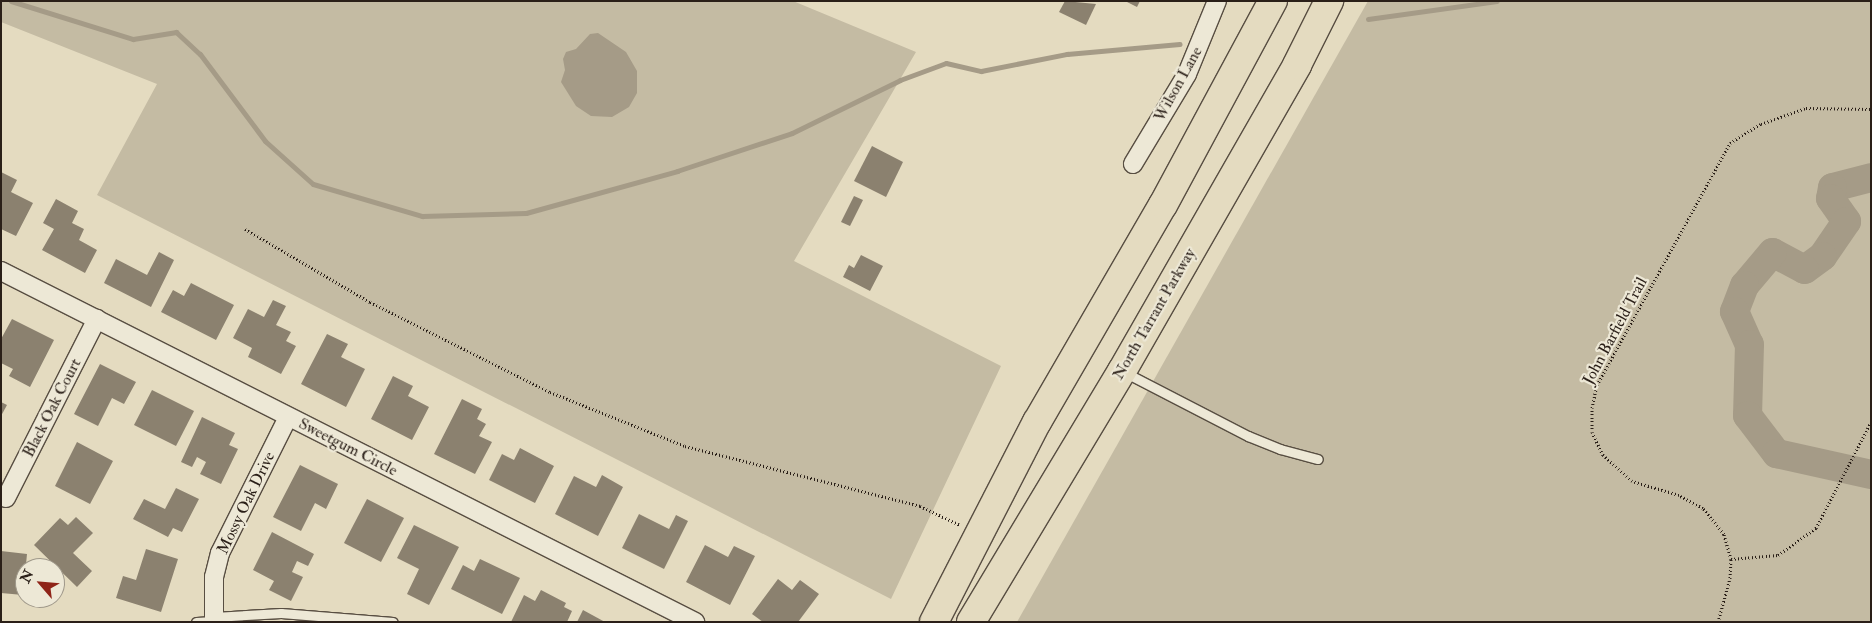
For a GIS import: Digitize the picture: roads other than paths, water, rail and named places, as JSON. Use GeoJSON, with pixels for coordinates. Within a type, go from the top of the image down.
{"type":"FeatureCollection","features":[{"type":"Feature","properties":{"kind":"main road"},"geometry":{"type":"LineString","coordinates":[[934,622],[1037,422],[1163,205],[1273,1]]}},
{"type":"Feature","properties":{"kind":"main road","name":"North Tarrant Parkway"},"geometry":{"type":"LineString","coordinates":[[971,622],[1122,371],[1297,65],[1330,1]]}},
{"type":"Feature","properties":{"kind":"street","name":"Wilson Lane"},"geometry":{"type":"LineString","coordinates":[[1133,164],[1187,74],[1217,1]]}},
{"type":"Feature","properties":{"kind":"street","name":"Sweetgum Circle"},"geometry":{"type":"LineString","coordinates":[[1,271],[695,622]]}},
{"type":"Feature","properties":{"kind":"street","name":"Black Oak Court"},"geometry":{"type":"LineString","coordinates":[[6,498],[97,319]]}},
{"type":"Feature","properties":{"kind":"street","name":"Mossy Oak Drive"},"geometry":{"type":"LineString","coordinates":[[214,620],[214,577],[220,553],[288,416]]}},
{"type":"Feature","properties":{"kind":"lane"},"geometry":{"type":"LineString","coordinates":[[1122,371],[1248,436],[1280,450],[1318,459]]}},
{"type":"Feature","properties":{"kind":"lane"},"geometry":{"type":"LineString","coordinates":[[196,622],[281,613],[392,622]]}},
{"type":"Feature","properties":{"kind":"waterway"},"geometry":{"type":"LineString","coordinates":[[11,1],[133,39],[176,32],[200,54],[265,141],[313,184],[422,216],[526,213],[677,171],[792,133],[900,80],[946,63],[981,71],[1067,54],[1180,44]]}},
{"type":"Feature","properties":{"kind":"waterway"},"geometry":{"type":"LineString","coordinates":[[1368,19],[1497,1]]}},
{"type":"Feature","properties":{"kind":"waterway"},"geometry":{"type":"LineString","coordinates":[[1871,177],[1832,187],[1830,198],[1846,221],[1822,256],[1804,269],[1772,252],[1744,285],[1734,311],[1749,344],[1747,415],[1776,453],[1871,474]]}}]}
